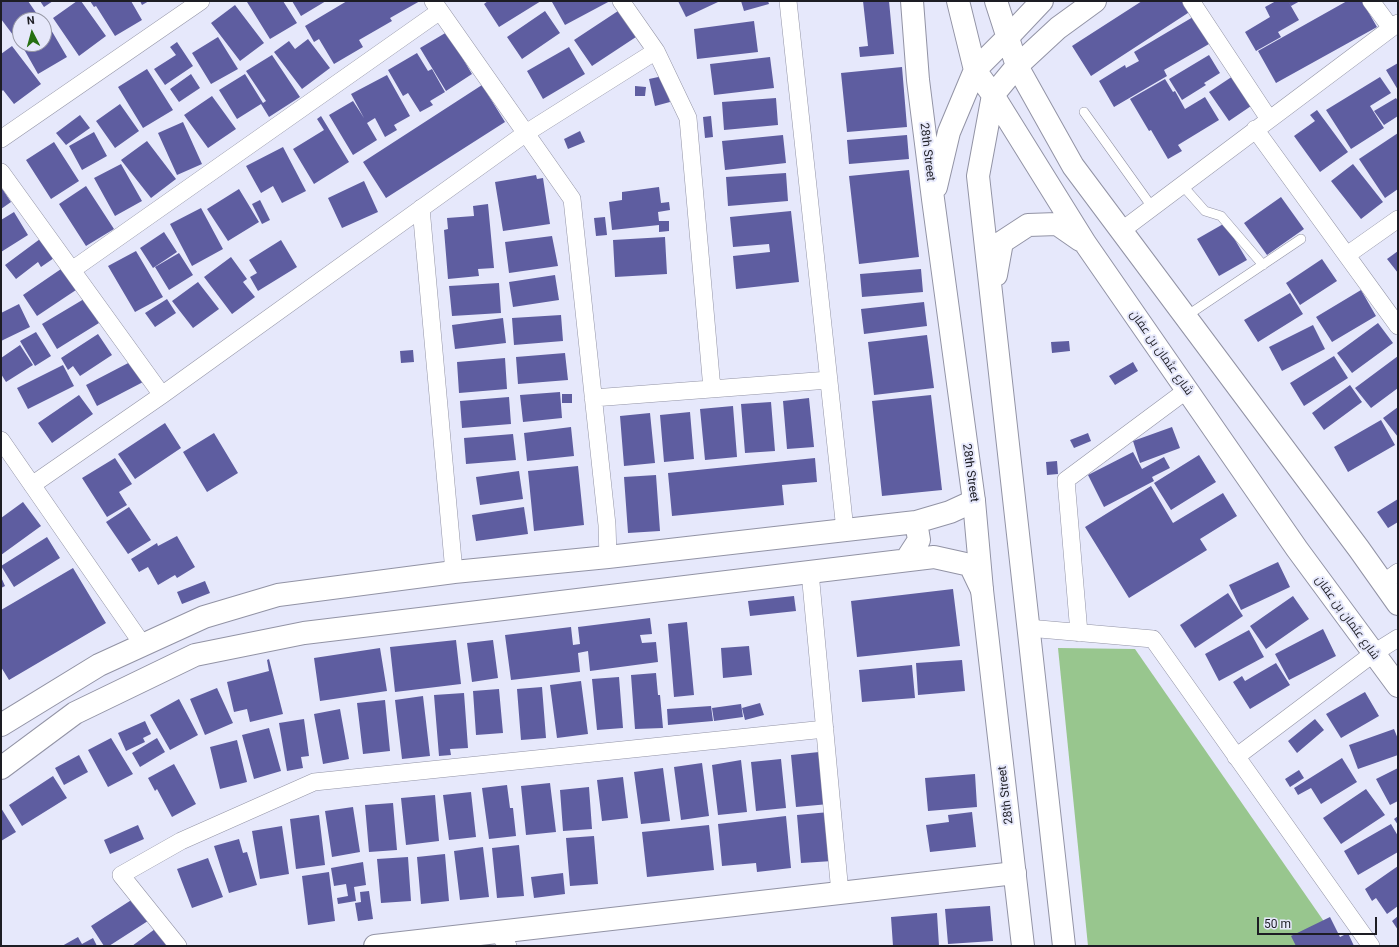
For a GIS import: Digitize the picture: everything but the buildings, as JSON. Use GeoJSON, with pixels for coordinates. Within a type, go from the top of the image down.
{"type":"FeatureCollection","features":[{"type":"Feature","properties":{"kind":"main road","name":"28th Street"},"geometry":{"type":"LineString","coordinates":[[912,1],[918,80],[974,501],[982,590],[1023,946]]}},
{"type":"Feature","properties":{"kind":"main road","name":"شارع عثمان بن عفان"},"geometry":{"type":"LineString","coordinates":[[958,1],[975,70],[993,95],[1084,243],[1297,549],[1398,686]]}},
{"type":"Feature","properties":{"kind":"main road"},"geometry":{"type":"LineString","coordinates":[[996,1],[1017,66],[1073,166],[1359,549],[1390,578],[1398,604]]}},
{"type":"Feature","properties":{"kind":"main road"},"geometry":{"type":"LineString","coordinates":[[933,199],[949,132],[975,70],[1042,1]]}},
{"type":"Feature","properties":{"kind":"main road"},"geometry":{"type":"LineString","coordinates":[[1064,946],[978,176],[993,95],[1017,66],[1058,28],[1095,1]]}},
{"type":"Feature","properties":{"kind":"main road"},"geometry":{"type":"LineString","coordinates":[[992,295],[1002,242],[1028,225],[1057,224],[1084,243]]}},
{"type":"Feature","properties":{"kind":"main road"},"geometry":{"type":"LineString","coordinates":[[1,726],[99,665],[204,617],[278,595],[454,572],[608,557],[916,522],[950,512],[974,501]]}},
{"type":"Feature","properties":{"kind":"main road"},"geometry":{"type":"LineString","coordinates":[[906,560],[919,540],[916,522]]}},
{"type":"Feature","properties":{"kind":"main road"},"geometry":{"type":"LineString","coordinates":[[1,768],[75,713],[195,655],[304,633],[934,557],[970,565],[982,590]]}},
{"type":"Feature","properties":{"kind":"main road"},"geometry":{"type":"LineString","coordinates":[[375,946],[503,939],[840,893],[1015,873]]}},
{"type":"Feature","properties":{"kind":"street"},"geometry":{"type":"LineString","coordinates":[[1,139],[201,1]]}},
{"type":"Feature","properties":{"kind":"street"},"geometry":{"type":"LineString","coordinates":[[621,1],[656,51],[688,118],[712,389]]}},
{"type":"Feature","properties":{"kind":"street"},"geometry":{"type":"LineString","coordinates":[[788,1],[844,530]]}},
{"type":"Feature","properties":{"kind":"street"},"geometry":{"type":"LineString","coordinates":[[1192,1],[1270,119]]}},
{"type":"Feature","properties":{"kind":"street"},"geometry":{"type":"LineString","coordinates":[[1121,231],[1394,26],[1371,1]]}},
{"type":"Feature","properties":{"kind":"street"},"geometry":{"type":"LineString","coordinates":[[72,270],[437,6],[572,199],[607,525],[608,557]]}},
{"type":"Feature","properties":{"kind":"street"},"geometry":{"type":"LineString","coordinates":[[32,485],[162,395],[526,133],[656,51]]}},
{"type":"Feature","properties":{"kind":"street"},"geometry":{"type":"LineString","coordinates":[[1255,129],[1398,326]]}},
{"type":"Feature","properties":{"kind":"street"},"geometry":{"type":"LineString","coordinates":[[1,172],[162,395]]}},
{"type":"Feature","properties":{"kind":"street"},"geometry":{"type":"LineString","coordinates":[[421,208],[454,572]]}},
{"type":"Feature","properties":{"kind":"street"},"geometry":{"type":"LineString","coordinates":[[1347,255],[1398,219]]}},
{"type":"Feature","properties":{"kind":"street"},"geometry":{"type":"LineString","coordinates":[[593,398],[829,380]]}},
{"type":"Feature","properties":{"kind":"street"},"geometry":{"type":"LineString","coordinates":[[1079,633],[1066,480],[1187,390]]}},
{"type":"Feature","properties":{"kind":"street"},"geometry":{"type":"LineString","coordinates":[[1,440],[144,645]]}},
{"type":"Feature","properties":{"kind":"street"},"geometry":{"type":"LineString","coordinates":[[810,572],[840,893]]}},
{"type":"Feature","properties":{"kind":"street"},"geometry":{"type":"LineString","coordinates":[[1028,628],[1153,639],[1371,946]]}},
{"type":"Feature","properties":{"kind":"street"},"geometry":{"type":"LineString","coordinates":[[1236,757],[1374,653],[1398,638]]}},
{"type":"Feature","properties":{"kind":"street"},"geometry":{"type":"LineString","coordinates":[[178,946],[121,875],[181,841],[314,782],[825,730]]}},
{"type":"Feature","properties":{"kind":"lane"},"geometry":{"type":"LineString","coordinates":[[1084,112],[1152,207]]}},
{"type":"Feature","properties":{"kind":"lane"},"geometry":{"type":"LineString","coordinates":[[1182,185],[1205,211],[1221,216],[1262,265]]}},
{"type":"Feature","properties":{"kind":"lane"},"geometry":{"type":"LineString","coordinates":[[1185,317],[1301,239]]}},
{"type":"Feature","properties":{"kind":"green space"},"geometry":{"type":"Polygon","coordinates":[[[1058,648],[1135,649],[1341,946],[1088,946],[1058,648]]]}}]}
